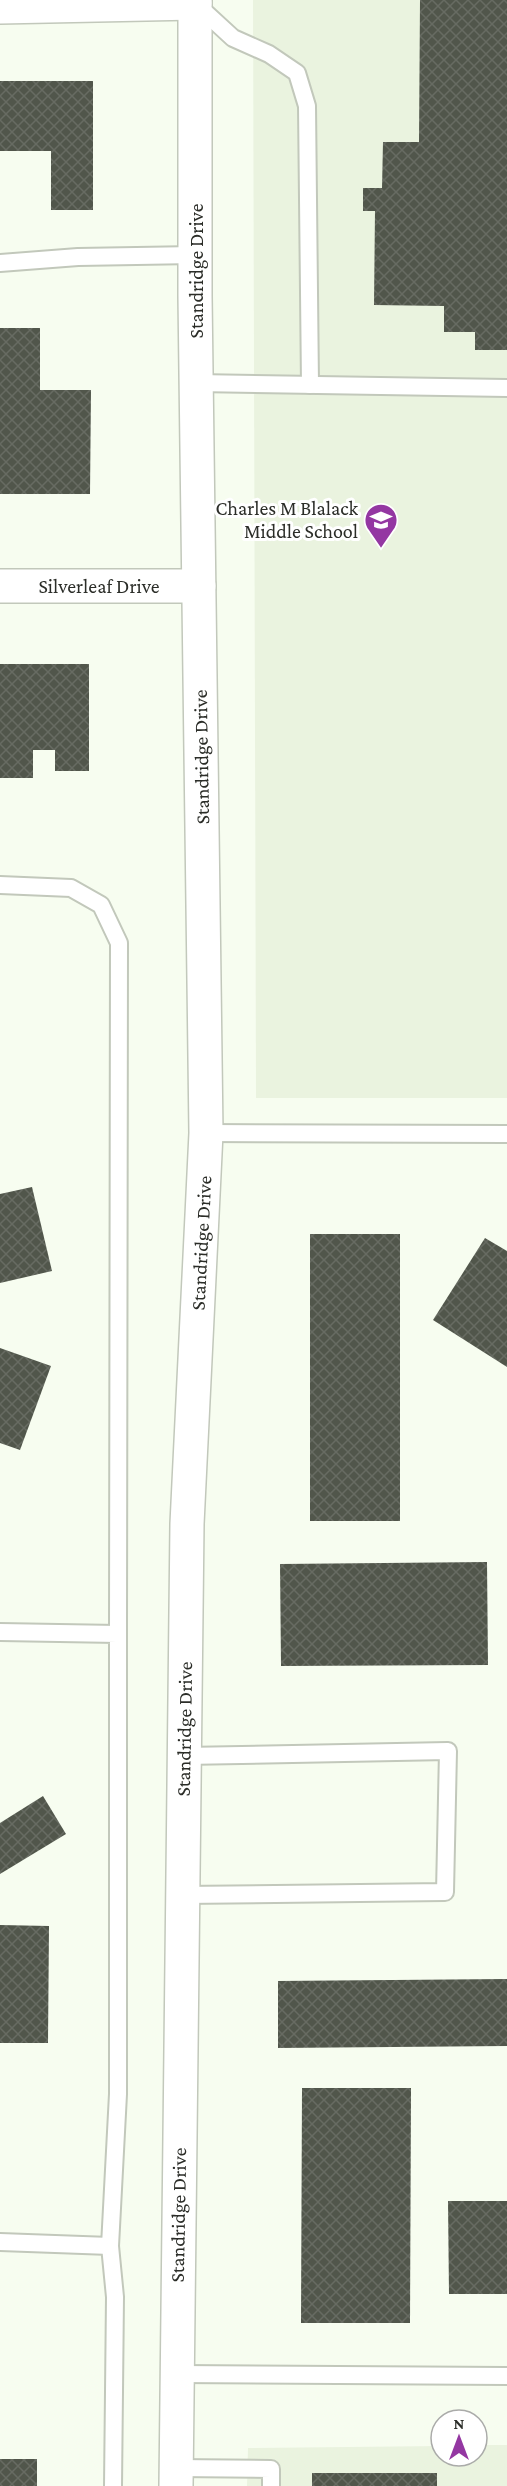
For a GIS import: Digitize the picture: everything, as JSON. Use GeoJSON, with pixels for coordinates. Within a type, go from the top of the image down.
{"type":"FeatureCollection","features":[{"type":"Feature","properties":{"kind":"street"},"geometry":{"type":"LineString","coordinates":[[0,7],[195,2]]}},
{"type":"Feature","properties":{"kind":"street","name":"Standridge Drive"},"geometry":{"type":"LineString","coordinates":[[176,2477],[187,1524],[206,1133],[196,383],[195,2]]}},
{"type":"Feature","properties":{"kind":"street","name":"Silverleaf Drive"},"geometry":{"type":"LineString","coordinates":[[0,586],[199,586]]}},
{"type":"Feature","properties":{"kind":"lane"},"geometry":{"type":"LineString","coordinates":[[195,2],[233,38],[269,54],[297,73],[307,106],[310,385]]}},
{"type":"Feature","properties":{"kind":"lane"},"geometry":{"type":"LineString","coordinates":[[0,263],[195,255]]}},
{"type":"Feature","properties":{"kind":"lane"},"geometry":{"type":"LineString","coordinates":[[196,383],[507,388]]}},
{"type":"Feature","properties":{"kind":"lane"},"geometry":{"type":"LineString","coordinates":[[0,885],[71,888],[101,905],[119,943],[118,2094],[110,2246],[115,2297],[113,2486]]}},
{"type":"Feature","properties":{"kind":"lane"},"geometry":{"type":"LineString","coordinates":[[206,1133],[507,1134]]}},
{"type":"Feature","properties":{"kind":"lane"},"geometry":{"type":"LineString","coordinates":[[0,1632],[118,1634]]}},
{"type":"Feature","properties":{"kind":"lane"},"geometry":{"type":"LineString","coordinates":[[182,1895],[445,1892],[448,1751],[184,1756]]}},
{"type":"Feature","properties":{"kind":"lane"},"geometry":{"type":"LineString","coordinates":[[0,2242],[110,2246]]}},
{"type":"Feature","properties":{"kind":"lane"},"geometry":{"type":"LineString","coordinates":[[177,2374],[507,2376]]}},
{"type":"Feature","properties":{"kind":"lane"},"geometry":{"type":"LineString","coordinates":[[176,2477],[272,2469],[271,2486]]}},
{"type":"Feature","properties":{"kind":"shaded area","name":"Charles M Blalack Middle School"},"geometry":{"type":"Polygon","coordinates":[[[253,0],[507,0],[507,1098],[256,1098],[253,0]]]}},
{"type":"Feature","properties":{"kind":"shaded area"},"geometry":{"type":"Polygon","coordinates":[[[489,2445],[507,2445],[507,2486],[247,2486],[248,2448],[429,2446],[429,2468],[489,2468],[489,2445]]]}},
{"type":"Feature","properties":{"kind":"building"},"geometry":{"type":"Polygon","coordinates":[[[420,0],[507,0],[507,350],[475,350],[475,332],[444,332],[444,306],[374,305],[375,211],[363,211],[363,188],[382,188],[383,142],[419,142],[420,0]]]}},
{"type":"Feature","properties":{"kind":"building"},"geometry":{"type":"Polygon","coordinates":[[[0,81],[93,81],[93,210],[51,210],[51,151],[0,151],[0,81]]]}},
{"type":"Feature","properties":{"kind":"building"},"geometry":{"type":"Polygon","coordinates":[[[0,328],[40,328],[40,390],[91,390],[90,494],[0,494],[0,328]]]}},
{"type":"Feature","properties":{"kind":"building"},"geometry":{"type":"Polygon","coordinates":[[[0,664],[89,664],[89,771],[55,771],[55,750],[33,750],[33,778],[0,778],[0,664]]]}},
{"type":"Feature","properties":{"kind":"building"},"geometry":{"type":"Polygon","coordinates":[[[32,1187],[52,1271],[0,1283],[0,1194],[32,1187]]]}},
{"type":"Feature","properties":{"kind":"building"},"geometry":{"type":"Polygon","coordinates":[[[310,1234],[400,1234],[400,1521],[310,1521],[310,1234]]]}},
{"type":"Feature","properties":{"kind":"building"},"geometry":{"type":"Polygon","coordinates":[[[485,1238],[507,1251],[507,1367],[433,1320],[485,1238]]]}},
{"type":"Feature","properties":{"kind":"building"},"geometry":{"type":"Polygon","coordinates":[[[0,1348],[51,1366],[20,1450],[0,1443],[0,1348]]]}},
{"type":"Feature","properties":{"kind":"building"},"geometry":{"type":"Polygon","coordinates":[[[487,1562],[488,1665],[281,1666],[280,1564],[487,1562]]]}},
{"type":"Feature","properties":{"kind":"building"},"geometry":{"type":"Polygon","coordinates":[[[43,1796],[66,1834],[0,1874],[0,1823],[43,1796]]]}},
{"type":"Feature","properties":{"kind":"building"},"geometry":{"type":"Polygon","coordinates":[[[0,1925],[49,1926],[48,2043],[0,2043],[0,1925]]]}},
{"type":"Feature","properties":{"kind":"building"},"geometry":{"type":"Polygon","coordinates":[[[507,1979],[507,2046],[278,2048],[278,1981],[507,1979]]]}},
{"type":"Feature","properties":{"kind":"building"},"geometry":{"type":"Polygon","coordinates":[[[302,2088],[411,2088],[410,2323],[301,2323],[302,2088]]]}},
{"type":"Feature","properties":{"kind":"building"},"geometry":{"type":"Polygon","coordinates":[[[448,2201],[507,2201],[507,2294],[449,2294],[448,2201]]]}},
{"type":"Feature","properties":{"kind":"building"},"geometry":{"type":"Polygon","coordinates":[[[0,2459],[37,2459],[37,2486],[0,2486],[0,2459]]]}},
{"type":"Feature","properties":{"kind":"building"},"geometry":{"type":"Polygon","coordinates":[[[312,2473],[437,2473],[437,2486],[312,2486],[312,2473]]]}},
{"type":"Feature","properties":{"kind":"place","name":"Charles M Blalack Middle School"},"geometry":{"type":"Point","coordinates":[381,549]}}]}
